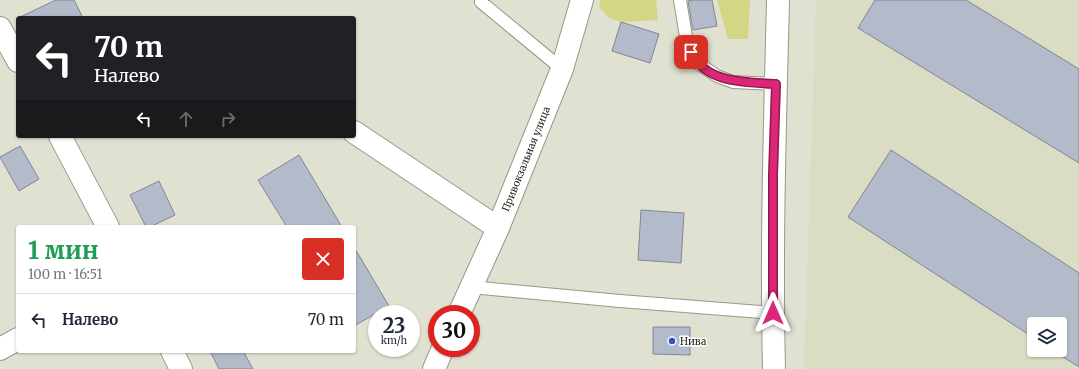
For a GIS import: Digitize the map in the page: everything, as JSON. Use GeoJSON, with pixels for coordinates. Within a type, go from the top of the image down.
{"type":"FeatureCollection","features":[{"type":"Feature","properties":{"kind":"street","name":"Привокзальная улица"},"geometry":{"type":"LineString","coordinates":[[463,305],[498,228],[562,69],[582,0]]}},
{"type":"Feature","properties":{"kind":"street"},"geometry":{"type":"LineString","coordinates":[[774,369],[773,175],[778,0]]}},
{"type":"Feature","properties":{"kind":"street"},"geometry":{"type":"LineString","coordinates":[[0,28],[16,57]]}},
{"type":"Feature","properties":{"kind":"street"},"geometry":{"type":"LineString","coordinates":[[356,133],[498,228]]}},
{"type":"Feature","properties":{"kind":"street"},"geometry":{"type":"LineString","coordinates":[[61,138],[107,225]]}},
{"type":"Feature","properties":{"kind":"street"},"geometry":{"type":"LineString","coordinates":[[0,349],[16,340]]}},
{"type":"Feature","properties":{"kind":"street"},"geometry":{"type":"LineString","coordinates":[[173,353],[181,369]]}},
{"type":"Feature","properties":{"kind":"street"},"geometry":{"type":"LineString","coordinates":[[434,369],[439,357]]}},
{"type":"Feature","properties":{"kind":"lane"},"geometry":{"type":"LineString","coordinates":[[482,0],[481,2],[562,69]]}},
{"type":"Feature","properties":{"kind":"lane"},"geometry":{"type":"LineString","coordinates":[[680,0],[687,43],[696,62],[716,76],[733,82],[776,84]]}},
{"type":"Feature","properties":{"kind":"lane"},"geometry":{"type":"LineString","coordinates":[[471,287],[773,313]]}},
{"type":"Feature","properties":{"kind":"shaded area"},"geometry":{"type":"Polygon","coordinates":[[[816,0],[1079,0],[1079,369],[804,369],[816,0]]]}},
{"type":"Feature","properties":{"kind":"green space"},"geometry":{"type":"Polygon","coordinates":[[[601,0],[656,0],[658,20],[621,22],[609,18],[599,7],[601,0]]]}},
{"type":"Feature","properties":{"kind":"green space"},"geometry":{"type":"Polygon","coordinates":[[[717,0],[750,0],[748,39],[728,39],[717,0]]]}},
{"type":"Feature","properties":{"kind":"building"},"geometry":{"type":"Polygon","coordinates":[[[56,0],[74,0],[82,16],[22,16],[56,0]]]}},
{"type":"Feature","properties":{"kind":"building"},"geometry":{"type":"Polygon","coordinates":[[[712,0],[717,26],[693,30],[688,1],[712,0]]]}},
{"type":"Feature","properties":{"kind":"building"},"geometry":{"type":"Polygon","coordinates":[[[875,0],[966,0],[1079,69],[1079,163],[858,28],[875,0]]]}},
{"type":"Feature","properties":{"kind":"building"},"geometry":{"type":"Polygon","coordinates":[[[621,22],[659,34],[650,63],[612,51],[621,22]]]}},
{"type":"Feature","properties":{"kind":"building"},"geometry":{"type":"Polygon","coordinates":[[[20,146],[39,179],[19,191],[0,157],[20,146]]]}},
{"type":"Feature","properties":{"kind":"building"},"geometry":{"type":"Polygon","coordinates":[[[891,150],[1079,273],[1079,367],[1063,357],[1067,357],[1067,317],[1027,317],[1027,333],[848,217],[891,150]]]}},
{"type":"Feature","properties":{"kind":"building"},"geometry":{"type":"Polygon","coordinates":[[[299,155],[341,225],[286,225],[258,180],[299,155]]]}},
{"type":"Feature","properties":{"kind":"building"},"geometry":{"type":"Polygon","coordinates":[[[159,181],[175,215],[154,225],[145,225],[130,195],[159,181]]]}},
{"type":"Feature","properties":{"kind":"building"},"geometry":{"type":"Polygon","coordinates":[[[641,210],[684,213],[681,263],[638,260],[641,210]]]}},
{"type":"Feature","properties":{"kind":"building"},"geometry":{"type":"Polygon","coordinates":[[[356,250],[388,305],[368,305],[368,318],[356,325],[356,250]]]}},
{"type":"Feature","properties":{"kind":"building","name":"Нива"},"geometry":{"type":"Polygon","coordinates":[[[653,327],[690,327],[690,355],[653,354],[653,327]]]}},
{"type":"Feature","properties":{"kind":"building"},"geometry":{"type":"Polygon","coordinates":[[[211,353],[244,353],[253,369],[219,369],[211,353]]]}},
{"type":"Feature","properties":{"kind":"place","name":"Нива"},"geometry":{"type":"Point","coordinates":[672,341]}},
{"type":"Feature","properties":{"kind":"route"},"geometry":{"type":"LineString","coordinates":[[691,52],[696,62],[716,76],[733,82],[776,84],[773,175],[773,313]]}}]}
